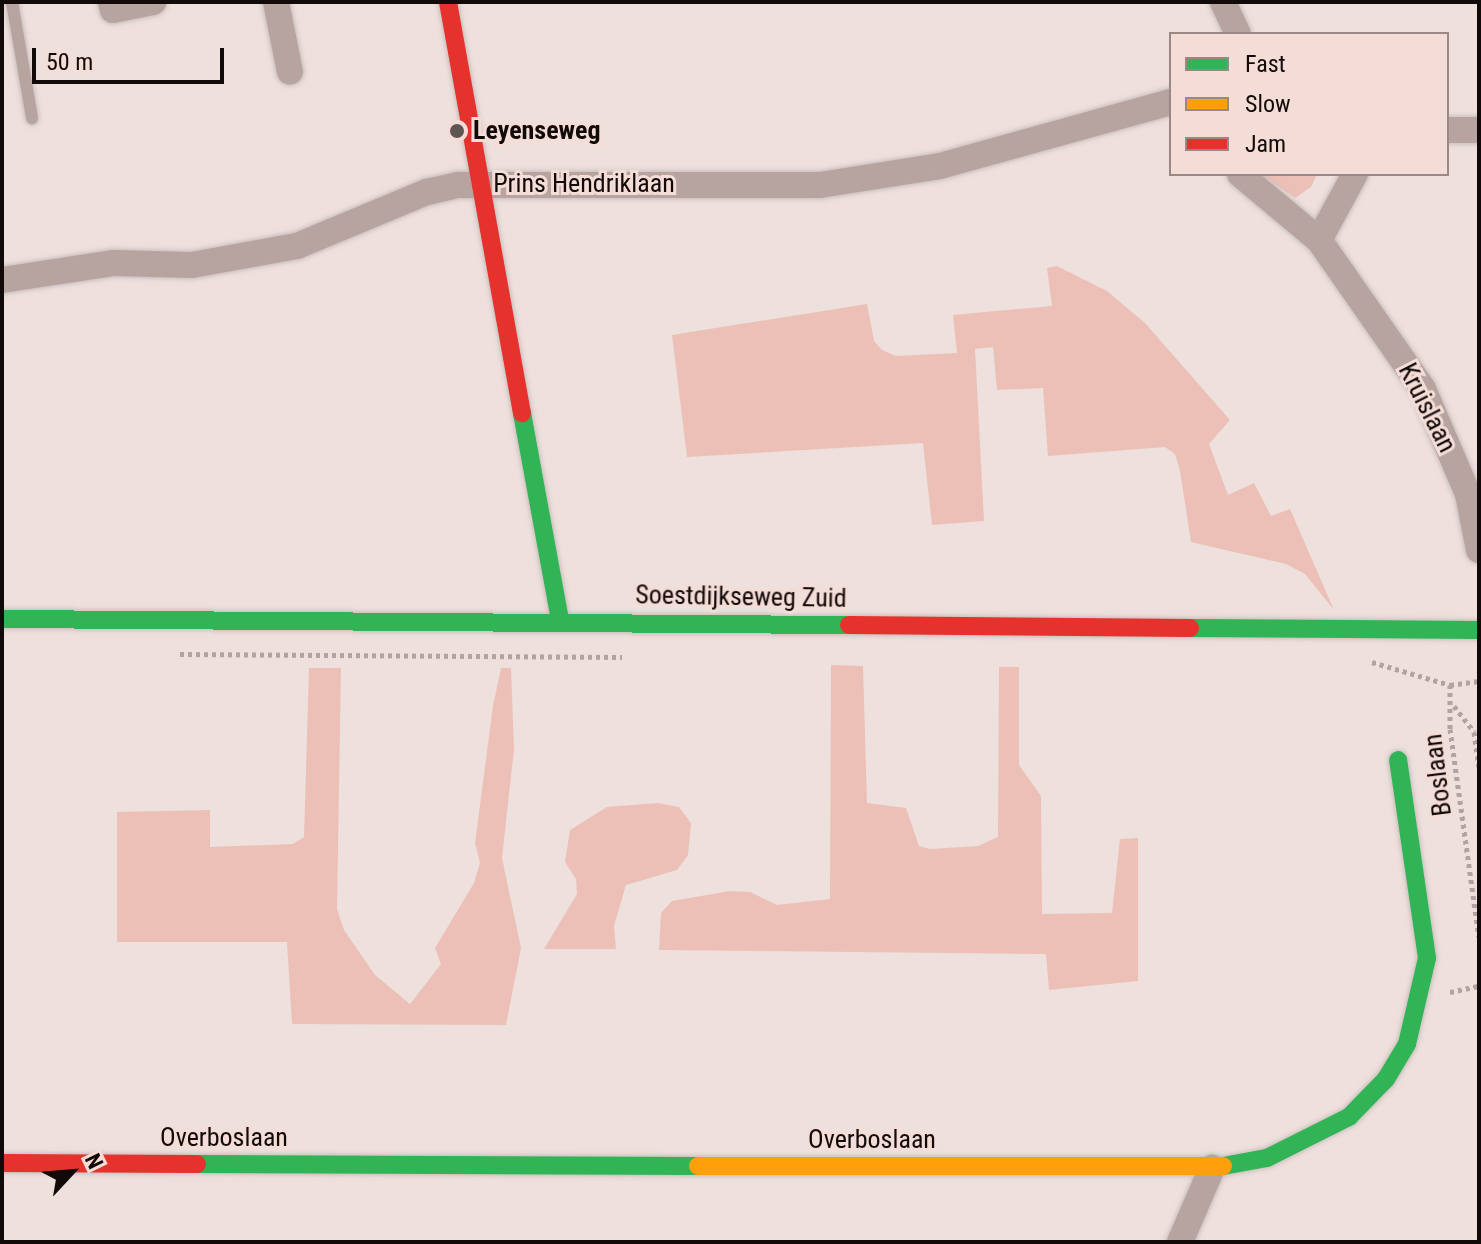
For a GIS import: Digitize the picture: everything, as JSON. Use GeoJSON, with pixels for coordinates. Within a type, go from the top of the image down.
{"type":"FeatureCollection","features":[{"type":"Feature","properties":{"kind":"street"},"geometry":{"type":"LineString","coordinates":[[111,2],[113,10],[153,2]]}},
{"type":"Feature","properties":{"kind":"street"},"geometry":{"type":"LineString","coordinates":[[276,2],[290,72]]}},
{"type":"Feature","properties":{"kind":"street"},"geometry":{"type":"LineString","coordinates":[[448,2],[470,185],[560,621]]}},
{"type":"Feature","properties":{"kind":"street"},"geometry":{"type":"LineString","coordinates":[[1223,2],[1237,32]]}},
{"type":"Feature","properties":{"kind":"street","name":"Prins Hendriklaan"},"geometry":{"type":"LineString","coordinates":[[2,280],[113,263],[192,265],[297,246],[427,192],[470,185],[820,185],[940,166],[1169,103]]}},
{"type":"Feature","properties":{"kind":"street"},"geometry":{"type":"LineString","coordinates":[[1449,130],[1479,130]]}},
{"type":"Feature","properties":{"kind":"street","name":"Kruislaan"},"geometry":{"type":"LineString","coordinates":[[1242,176],[1319,240],[1423,389],[1468,494],[1479,550]]}},
{"type":"Feature","properties":{"kind":"street"},"geometry":{"type":"LineString","coordinates":[[1319,240],[1354,176]]}},
{"type":"Feature","properties":{"kind":"street","name":"Soestdijkseweg Zuid"},"geometry":{"type":"LineString","coordinates":[[2,619],[1479,630]]}},
{"type":"Feature","properties":{"kind":"street","name":"Overboslaan"},"geometry":{"type":"LineString","coordinates":[[2,1163],[1212,1168],[1267,1158],[1349,1117],[1386,1079],[1407,1044],[1427,958],[1398,760]]}},
{"type":"Feature","properties":{"kind":"street"},"geometry":{"type":"LineString","coordinates":[[1180,1242],[1212,1168]]}},
{"type":"Feature","properties":{"kind":"lane"},"geometry":{"type":"LineString","coordinates":[[12,2],[32,118]]}},
{"type":"Feature","properties":{"kind":"path"},"geometry":{"type":"LineString","coordinates":[[174,654],[575,658]]}},
{"type":"Feature","properties":{"kind":"path","name":"Boslaan"},"geometry":{"type":"LineString","coordinates":[[1479,681],[1450,685],[1454,705],[1450,729],[1479,937]]}},
{"type":"Feature","properties":{"kind":"path","name":"Boslaan"},"geometry":{"type":"LineString","coordinates":[[1454,705],[1474,732],[1479,767]]}},
{"type":"Feature","properties":{"kind":"shaded area"},"geometry":{"type":"Polygon","coordinates":[[[1263,176],[1316,176],[1311,187],[1295,198],[1263,176]]]}},
{"type":"Feature","properties":{"kind":"shaded area"},"geometry":{"type":"Polygon","coordinates":[[[1057,266],[1107,291],[1145,323],[1230,420],[1209,444],[1228,495],[1254,483],[1271,516],[1290,509],[1334,610],[1305,574],[1286,564],[1191,542],[1180,471],[1175,454],[1165,447],[1048,456],[1043,388],[997,390],[993,347],[975,349],[984,521],[932,525],[923,443],[687,457],[672,335],[867,304],[874,341],[882,350],[896,356],[957,353],[953,315],[1052,306],[1047,268],[1057,266]]]}},
{"type":"Feature","properties":{"kind":"shaded area"},"geometry":{"type":"Polygon","coordinates":[[[831,665],[863,666],[867,803],[906,808],[919,846],[930,849],[978,846],[998,837],[999,667],[1019,667],[1019,765],[1041,796],[1042,914],[1112,913],[1120,839],[1138,838],[1138,981],[1049,990],[1046,954],[659,950],[661,913],[672,901],[730,891],[750,892],[777,905],[830,899],[831,665]]]}},
{"type":"Feature","properties":{"kind":"shaded area"},"geometry":{"type":"Polygon","coordinates":[[[309,668],[341,668],[337,909],[344,930],[375,975],[410,1004],[441,964],[435,948],[474,883],[480,863],[475,843],[493,706],[501,668],[511,668],[514,749],[502,858],[521,948],[506,1025],[292,1024],[287,942],[117,942],[117,812],[210,810],[210,847],[293,844],[304,837],[309,668]]]}},
{"type":"Feature","properties":{"kind":"shaded area"},"geometry":{"type":"Polygon","coordinates":[[[658,803],[679,807],[691,823],[688,855],[677,870],[626,885],[614,926],[616,949],[544,949],[577,894],[576,879],[565,862],[570,830],[607,807],[658,803]]]}},
{"type":"Feature","properties":{"kind":"traffic: fast"},"geometry":{"type":"LineString","coordinates":[[522,413],[560,621]]}},
{"type":"Feature","properties":{"kind":"traffic: fast"},"geometry":{"type":"LineString","coordinates":[[2,619],[849,625]]}},
{"type":"Feature","properties":{"kind":"traffic: fast"},"geometry":{"type":"LineString","coordinates":[[1190,628],[1479,630]]}},
{"type":"Feature","properties":{"kind":"traffic: fast"},"geometry":{"type":"LineString","coordinates":[[1223,1166],[1267,1158],[1349,1117],[1386,1079],[1407,1044],[1427,958],[1398,760]]}},
{"type":"Feature","properties":{"kind":"traffic: fast"},"geometry":{"type":"LineString","coordinates":[[197,1164],[698,1166]]}},
{"type":"Feature","properties":{"kind":"traffic: slow"},"geometry":{"type":"LineString","coordinates":[[698,1166],[1223,1166]]}},
{"type":"Feature","properties":{"kind":"traffic: jam"},"geometry":{"type":"LineString","coordinates":[[448,2],[522,413]]}},
{"type":"Feature","properties":{"kind":"traffic: jam"},"geometry":{"type":"LineString","coordinates":[[849,625],[1190,628]]}},
{"type":"Feature","properties":{"kind":"traffic: jam"},"geometry":{"type":"LineString","coordinates":[[2,1163],[197,1164]]}},
{"type":"Feature","properties":{"kind":"place","name":"Leyenseweg"},"geometry":{"type":"Point","coordinates":[457,131]}}]}
